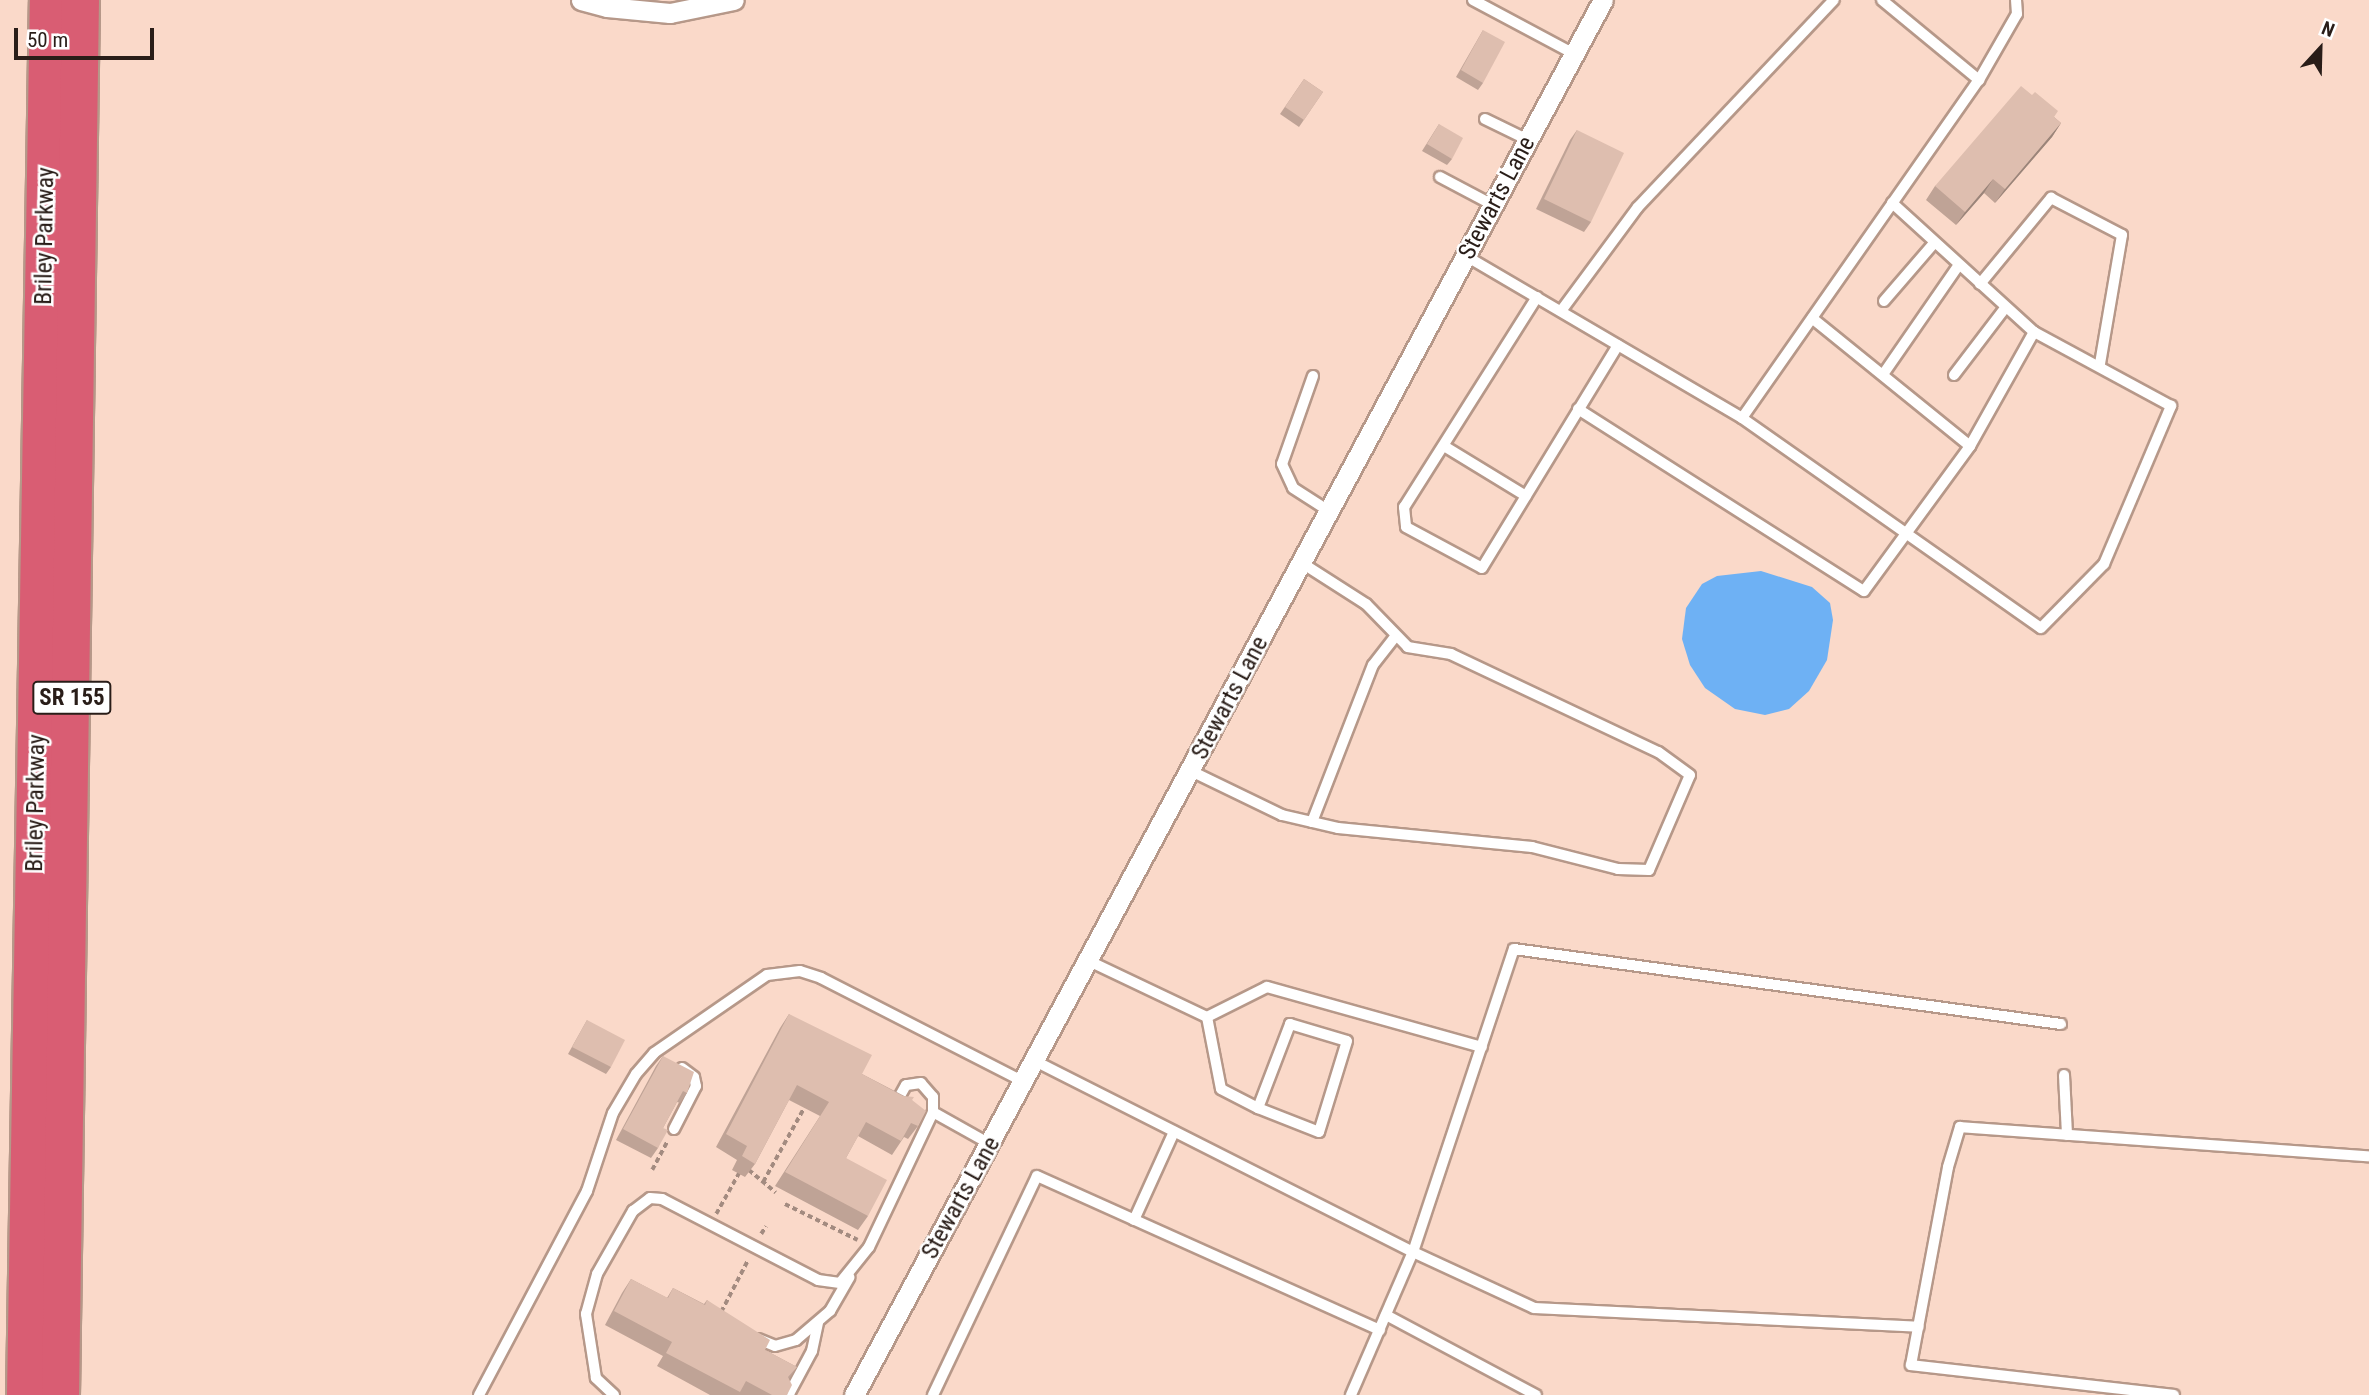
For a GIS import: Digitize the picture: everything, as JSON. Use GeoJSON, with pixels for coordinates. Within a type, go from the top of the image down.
{"type":"FeatureCollection","features":[{"type":"Feature","properties":{"kind":"highway","name":"Briley Parkway"},"geometry":{"type":"LineString","coordinates":[[25,1395],[48,0]]}},
{"type":"Feature","properties":{"kind":"highway","name":"Briley Parkway"},"geometry":{"type":"LineString","coordinates":[[60,1395],[80,0]]}},
{"type":"Feature","properties":{"kind":"street"},"geometry":{"type":"LineString","coordinates":[[581,0],[607,7],[670,13],[734,0]]}},
{"type":"Feature","properties":{"kind":"street","name":"Stewarts Lane"},"geometry":{"type":"LineString","coordinates":[[854,1395],[1603,0]]}},
{"type":"Feature","properties":{"kind":"lane"},"geometry":{"type":"LineString","coordinates":[[1473,0],[1574,54]]}},
{"type":"Feature","properties":{"kind":"lane"},"geometry":{"type":"LineString","coordinates":[[1561,311],[1638,207],[1834,0]]}},
{"type":"Feature","properties":{"kind":"lane"},"geometry":{"type":"LineString","coordinates":[[1882,0],[1979,80]]}},
{"type":"Feature","properties":{"kind":"lane"},"geometry":{"type":"LineString","coordinates":[[1742,418],[1979,80],[2017,14],[2016,0]]}},
{"type":"Feature","properties":{"kind":"lane"},"geometry":{"type":"LineString","coordinates":[[1485,119],[1528,140]]}},
{"type":"Feature","properties":{"kind":"lane"},"geometry":{"type":"LineString","coordinates":[[1440,177],[1493,205]]}},
{"type":"Feature","properties":{"kind":"lane"},"geometry":{"type":"LineString","coordinates":[[1980,284],[2051,198],[2122,235],[2100,365]]}},
{"type":"Feature","properties":{"kind":"lane"},"geometry":{"type":"LineString","coordinates":[[1466,256],[1742,418],[2041,628],[2104,564],[2171,406],[2100,365],[2034,332],[1892,204]]}},
{"type":"Feature","properties":{"kind":"lane"},"geometry":{"type":"LineString","coordinates":[[1884,301],[1934,243]]}},
{"type":"Feature","properties":{"kind":"lane"},"geometry":{"type":"LineString","coordinates":[[1884,373],[1958,266]]}},
{"type":"Feature","properties":{"kind":"lane"},"geometry":{"type":"LineString","coordinates":[[1537,297],[1405,507],[1406,527],[1482,568],[1618,345]]}},
{"type":"Feature","properties":{"kind":"lane"},"geometry":{"type":"LineString","coordinates":[[1954,375],[2005,308]]}},
{"type":"Feature","properties":{"kind":"lane"},"geometry":{"type":"LineString","coordinates":[[1812,318],[1884,373],[1970,446]]}},
{"type":"Feature","properties":{"kind":"lane"},"geometry":{"type":"LineString","coordinates":[[1578,409],[1864,591],[1970,446],[2034,332]]}},
{"type":"Feature","properties":{"kind":"lane"},"geometry":{"type":"LineString","coordinates":[[1313,376],[1282,464],[1293,488],[1330,511]]}},
{"type":"Feature","properties":{"kind":"lane"},"geometry":{"type":"LineString","coordinates":[[1444,446],[1526,496]]}},
{"type":"Feature","properties":{"kind":"lane"},"geometry":{"type":"LineString","coordinates":[[1191,771],[1282,816],[1312,822],[1532,847],[1618,869],[1649,870],[1690,775],[1658,752],[1451,654],[1408,647],[1395,637],[1366,604],[1302,563]]}},
{"type":"Feature","properties":{"kind":"lane"},"geometry":{"type":"LineString","coordinates":[[1312,822],[1373,665],[1395,637]]}},
{"type":"Feature","properties":{"kind":"lane"},"geometry":{"type":"LineString","coordinates":[[1352,1395],[1413,1252],[1514,950],[2061,1024]]}},
{"type":"Feature","properties":{"kind":"lane"},"geometry":{"type":"LineString","coordinates":[[1089,961],[1208,1017]]}},
{"type":"Feature","properties":{"kind":"lane"},"geometry":{"type":"LineString","coordinates":[[479,1395],[587,1191],[612,1113],[664,1058],[767,975],[800,971],[846,990],[1024,1082]]}},
{"type":"Feature","properties":{"kind":"lane"},"geometry":{"type":"LineString","coordinates":[[1208,1017],[1267,988],[1482,1047]]}},
{"type":"Feature","properties":{"kind":"lane"},"geometry":{"type":"LineString","coordinates":[[1208,1017],[1221,1088],[1258,1108],[1320,1132],[1347,1041],[1290,1024],[1258,1108]]}},
{"type":"Feature","properties":{"kind":"lane"},"geometry":{"type":"LineString","coordinates":[[664,1058],[690,1073],[696,1086],[674,1129]]}},
{"type":"Feature","properties":{"kind":"lane"},"geometry":{"type":"LineString","coordinates":[[1035,1061],[1413,1252],[1534,1308],[1919,1327]]}},
{"type":"Feature","properties":{"kind":"lane"},"geometry":{"type":"LineString","coordinates":[[2064,1075],[2067,1135]]}},
{"type":"Feature","properties":{"kind":"lane"},"geometry":{"type":"LineString","coordinates":[[718,1318],[772,1346],[792,1343],[830,1311],[872,1242],[933,1112],[933,1097],[921,1083],[906,1085],[896,1103]]}},
{"type":"Feature","properties":{"kind":"lane"},"geometry":{"type":"LineString","coordinates":[[933,1112],[990,1144]]}},
{"type":"Feature","properties":{"kind":"lane"},"geometry":{"type":"LineString","coordinates":[[2174,1395],[1911,1365],[1948,1167],[1960,1127],[2369,1156]]}},
{"type":"Feature","properties":{"kind":"lane"},"geometry":{"type":"LineString","coordinates":[[1134,1220],[1174,1132]]}},
{"type":"Feature","properties":{"kind":"lane"},"geometry":{"type":"LineString","coordinates":[[933,1395],[1037,1177],[1380,1330]]}},
{"type":"Feature","properties":{"kind":"lane"},"geometry":{"type":"LineString","coordinates":[[614,1395],[601,1385],[591,1364],[586,1314],[604,1259],[633,1211],[650,1198],[662,1199],[833,1284],[857,1266]]}},
{"type":"Feature","properties":{"kind":"lane"},"geometry":{"type":"LineString","coordinates":[[1386,1315],[1536,1395]]}},
{"type":"Feature","properties":{"kind":"lane"},"geometry":{"type":"LineString","coordinates":[[786,1392],[789,1394],[812,1352],[818,1322]]}},
{"type":"Feature","properties":{"kind":"path"},"geometry":{"type":"LineString","coordinates":[[763,1182],[804,1108]]}},
{"type":"Feature","properties":{"kind":"path"},"geometry":{"type":"LineString","coordinates":[[652,1170],[674,1129]]}},
{"type":"Feature","properties":{"kind":"path"},"geometry":{"type":"LineString","coordinates":[[653,1153],[659,1156]]}},
{"type":"Feature","properties":{"kind":"path"},"geometry":{"type":"LineString","coordinates":[[749,1170],[776,1193]]}},
{"type":"Feature","properties":{"kind":"path"},"geometry":{"type":"LineString","coordinates":[[720,1207],[738,1173]]}},
{"type":"Feature","properties":{"kind":"path"},"geometry":{"type":"LineString","coordinates":[[785,1204],[851,1239],[872,1242]]}},
{"type":"Feature","properties":{"kind":"path"},"geometry":{"type":"LineString","coordinates":[[718,1318],[766,1226]]}},
{"type":"Feature","properties":{"kind":"water"},"geometry":{"type":"Polygon","coordinates":[[[1761,571],[1812,587],[1830,603],[1833,620],[1827,660],[1809,691],[1789,709],[1765,715],[1735,709],[1705,688],[1690,665],[1682,639],[1686,608],[1702,584],[1717,576],[1761,571]]]}},
{"type":"Feature","properties":{"kind":"building"},"geometry":{"type":"Polygon","coordinates":[[[1483,30],[1505,42],[1483,83],[1461,70],[1483,30]]]}},
{"type":"Feature","properties":{"kind":"building"},"geometry":{"type":"Polygon","coordinates":[[[1304,79],[1323,92],[1304,120],[1285,107],[1304,79]]]}},
{"type":"Feature","properties":{"kind":"building"},"geometry":{"type":"Polygon","coordinates":[[[2021,86],[2032,95],[2035,92],[2058,111],[2054,117],[2061,123],[2005,189],[1993,179],[1965,212],[1935,186],[2021,86]]]}},
{"type":"Feature","properties":{"kind":"building"},"geometry":{"type":"Polygon","coordinates":[[[1439,124],[1463,138],[1452,159],[1427,144],[1439,124]]]}},
{"type":"Feature","properties":{"kind":"building"},"geometry":{"type":"Polygon","coordinates":[[[1577,130],[1624,153],[1591,222],[1544,199],[1577,130]]]}},
{"type":"Feature","properties":{"kind":"building"},"geometry":{"type":"Polygon","coordinates":[[[789,1014],[872,1055],[862,1074],[903,1096],[914,1097],[912,1100],[926,1111],[918,1126],[911,1123],[901,1141],[866,1122],[846,1158],[887,1180],[868,1216],[785,1172],[829,1102],[797,1085],[755,1164],[742,1156],[747,1146],[726,1134],[789,1014]]]}},
{"type":"Feature","properties":{"kind":"building"},"geometry":{"type":"Polygon","coordinates":[[[587,1020],[625,1040],[611,1067],[572,1047],[587,1020]]]}},
{"type":"Feature","properties":{"kind":"building"},"geometry":{"type":"Polygon","coordinates":[[[663,1056],[694,1072],[687,1093],[683,1091],[663,1128],[668,1130],[658,1148],[623,1129],[663,1056]]]}},
{"type":"Feature","properties":{"kind":"building"},"geometry":{"type":"Polygon","coordinates":[[[631,1279],[668,1298],[673,1288],[705,1305],[707,1300],[770,1340],[765,1350],[797,1367],[788,1377],[792,1385],[787,1395],[772,1395],[746,1381],[740,1392],[666,1353],[672,1342],[614,1311],[631,1279]]]}}]}
